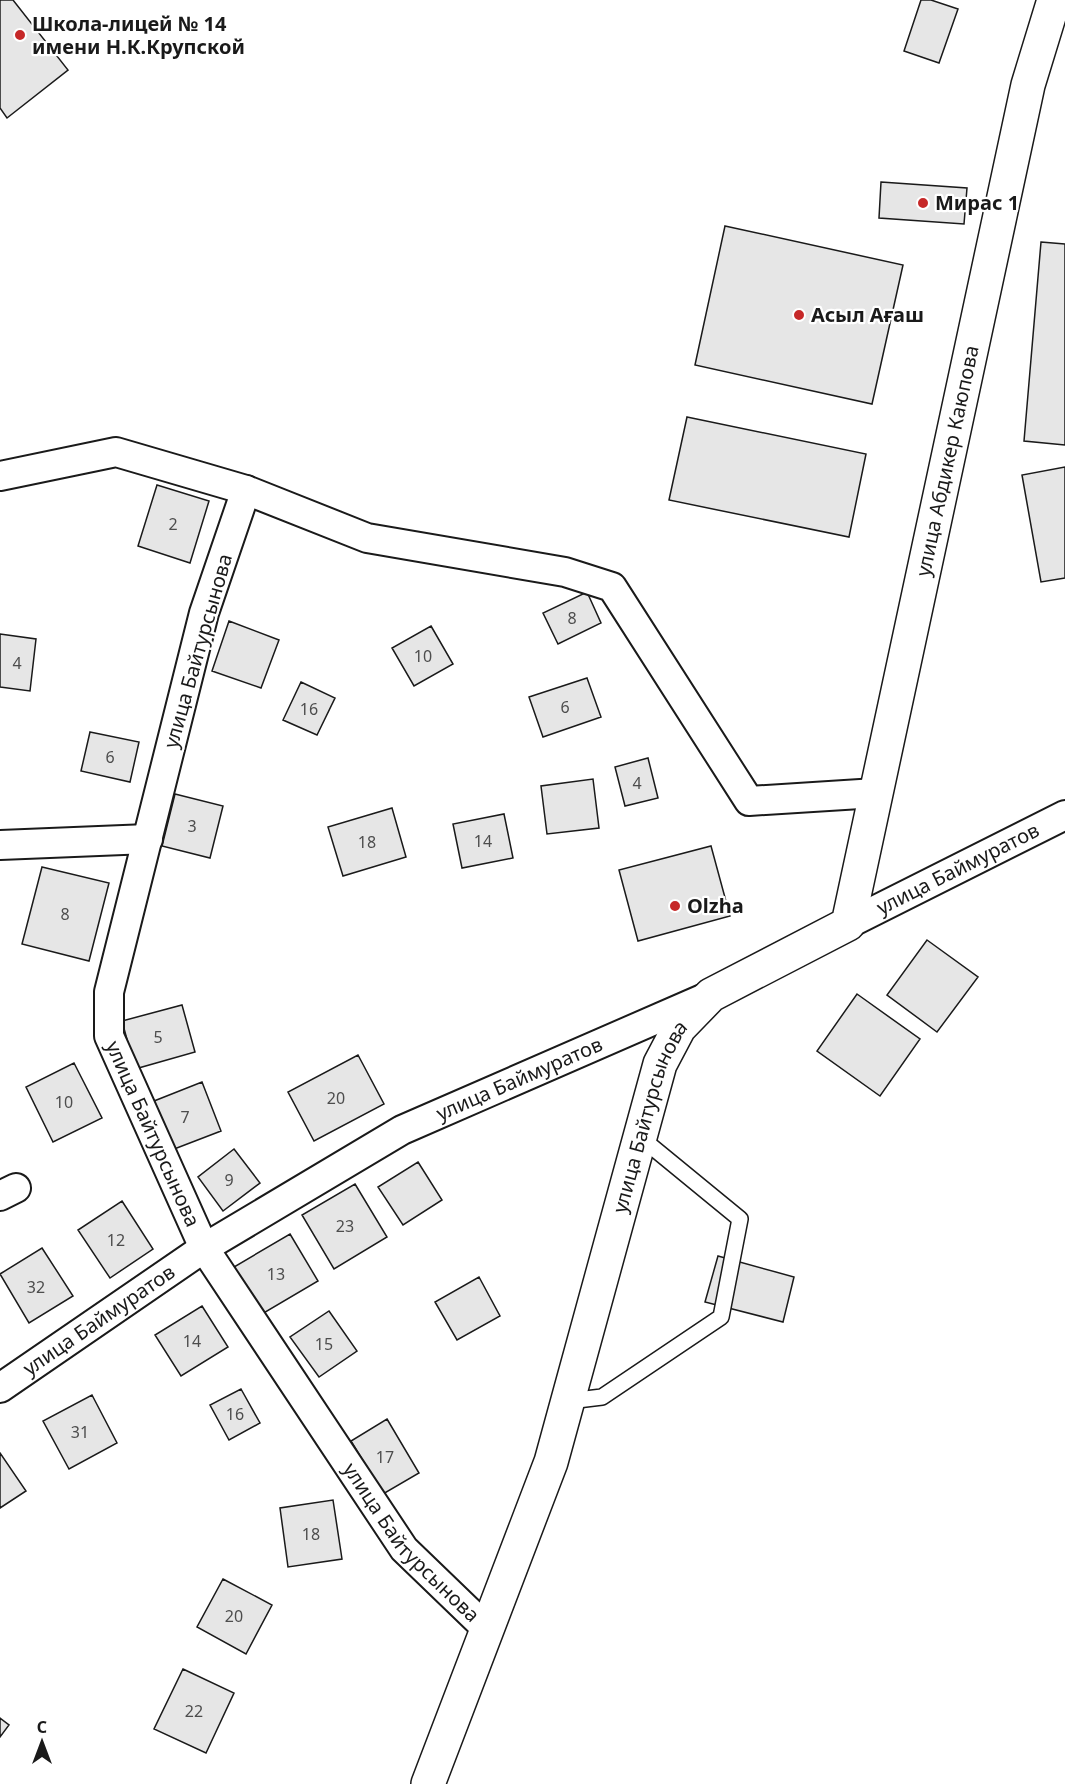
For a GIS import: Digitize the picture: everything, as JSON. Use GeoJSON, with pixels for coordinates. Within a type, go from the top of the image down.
{"type":"FeatureCollection","features":[{"type":"Feature","properties":{"kind":"street","name":"улица Абдикер Каюпова"},"geometry":{"type":"LineString","coordinates":[[848,924],[1028,85],[1054,0]]}},
{"type":"Feature","properties":{"kind":"street"},"geometry":{"type":"LineString","coordinates":[[0,476],[116,452],[246,490],[367,538],[565,572],[612,587],[749,801],[876,793]]}},
{"type":"Feature","properties":{"kind":"street","name":"улица Байтурсынова"},"geometry":{"type":"LineString","coordinates":[[246,490],[204,613],[109,992],[109,1036],[204,1248],[404,1549],[487,1629]]}},
{"type":"Feature","properties":{"kind":"street","name":"улица Баймуратов"},"geometry":{"type":"LineString","coordinates":[[0,1388],[204,1248],[402,1130],[711,995],[1065,815]]}},
{"type":"Feature","properties":{"kind":"street"},"geometry":{"type":"LineString","coordinates":[[0,845],[148,839]]}},
{"type":"Feature","properties":{"kind":"street","name":"улица Байтурсынова"},"geometry":{"type":"LineString","coordinates":[[428,1784],[551,1462],[660,1064],[679,1028],[711,995]]}},
{"type":"Feature","properties":{"kind":"lane"},"geometry":{"type":"LineString","coordinates":[[569,1401],[602,1397],[721,1317],[740,1220],[640,1137]]}},
{"type":"Feature","properties":{"kind":"building","name":"Школа-лицей № 14 имени Н.К.Крупской"},"geometry":{"type":"Polygon","coordinates":[[[0,0],[13,0],[68,70],[7,118],[0,108],[0,0]]]}},
{"type":"Feature","properties":{"kind":"building"},"geometry":{"type":"Polygon","coordinates":[[[921,0],[931,0],[958,9],[939,63],[904,51],[921,0]]]}},
{"type":"Feature","properties":{"kind":"building","name":"Мирас 1"},"geometry":{"type":"Polygon","coordinates":[[[881,182],[967,188],[964,224],[879,218],[881,182]]]}},
{"type":"Feature","properties":{"kind":"building","name":"Асыл Ағаш"},"geometry":{"type":"Polygon","coordinates":[[[725,226],[903,265],[872,404],[695,365],[725,226]]]}},
{"type":"Feature","properties":{"kind":"building"},"geometry":{"type":"Polygon","coordinates":[[[1041,242],[1065,244],[1065,445],[1024,441],[1041,242]]]}},
{"type":"Feature","properties":{"kind":"building"},"geometry":{"type":"Polygon","coordinates":[[[687,417],[866,454],[849,537],[669,500],[687,417]]]}},
{"type":"Feature","properties":{"kind":"building"},"geometry":{"type":"Polygon","coordinates":[[[1065,467],[1065,578],[1041,582],[1022,475],[1065,467]]]}},
{"type":"Feature","properties":{"kind":"building"},"geometry":{"type":"Polygon","coordinates":[[[157,485],[209,501],[190,563],[138,546],[157,485]]]}},
{"type":"Feature","properties":{"kind":"building"},"geometry":{"type":"Polygon","coordinates":[[[587,592],[601,623],[558,644],[543,613],[587,592]]]}},
{"type":"Feature","properties":{"kind":"building"},"geometry":{"type":"Polygon","coordinates":[[[229,621],[279,640],[261,688],[212,671],[229,621]]]}},
{"type":"Feature","properties":{"kind":"building"},"geometry":{"type":"Polygon","coordinates":[[[431,626],[453,664],[414,686],[392,648],[431,626]]]}},
{"type":"Feature","properties":{"kind":"building"},"geometry":{"type":"Polygon","coordinates":[[[0,634],[36,639],[30,691],[0,687],[0,634]]]}},
{"type":"Feature","properties":{"kind":"building"},"geometry":{"type":"Polygon","coordinates":[[[587,678],[601,717],[543,737],[529,697],[587,678]]]}},
{"type":"Feature","properties":{"kind":"building"},"geometry":{"type":"Polygon","coordinates":[[[301,682],[335,698],[317,735],[283,720],[301,682]]]}},
{"type":"Feature","properties":{"kind":"building"},"geometry":{"type":"Polygon","coordinates":[[[90,732],[139,742],[130,782],[81,771],[90,732]]]}},
{"type":"Feature","properties":{"kind":"building"},"geometry":{"type":"Polygon","coordinates":[[[648,758],[658,798],[625,806],[615,767],[648,758]]]}},
{"type":"Feature","properties":{"kind":"building"},"geometry":{"type":"Polygon","coordinates":[[[593,779],[599,828],[547,834],[541,786],[593,779]]]}},
{"type":"Feature","properties":{"kind":"building"},"geometry":{"type":"Polygon","coordinates":[[[175,794],[223,806],[210,858],[162,846],[175,794]]]}},
{"type":"Feature","properties":{"kind":"building"},"geometry":{"type":"Polygon","coordinates":[[[392,808],[406,857],[343,876],[328,827],[392,808]]]}},
{"type":"Feature","properties":{"kind":"building"},"geometry":{"type":"Polygon","coordinates":[[[504,814],[513,858],[462,868],[453,824],[504,814]]]}},
{"type":"Feature","properties":{"kind":"building"},"geometry":{"type":"Polygon","coordinates":[[[711,846],[730,916],[638,941],[619,870],[711,846]]]}},
{"type":"Feature","properties":{"kind":"building"},"geometry":{"type":"Polygon","coordinates":[[[42,867],[109,883],[89,961],[22,944],[42,867]]]}},
{"type":"Feature","properties":{"kind":"building"},"geometry":{"type":"Polygon","coordinates":[[[927,940],[978,977],[937,1032],[887,995],[927,940]]]}},
{"type":"Feature","properties":{"kind":"building"},"geometry":{"type":"Polygon","coordinates":[[[857,994],[920,1039],[880,1096],[817,1051],[857,994]]]}},
{"type":"Feature","properties":{"kind":"building"},"geometry":{"type":"Polygon","coordinates":[[[182,1005],[195,1052],[135,1069],[122,1021],[182,1005]]]}},
{"type":"Feature","properties":{"kind":"building"},"geometry":{"type":"Polygon","coordinates":[[[358,1055],[384,1104],[314,1141],[288,1092],[358,1055]]]}},
{"type":"Feature","properties":{"kind":"building"},"geometry":{"type":"Polygon","coordinates":[[[74,1063],[102,1118],[53,1142],[26,1087],[74,1063]]]}},
{"type":"Feature","properties":{"kind":"building"},"geometry":{"type":"Polygon","coordinates":[[[202,1082],[221,1131],[169,1151],[149,1103],[202,1082]]]}},
{"type":"Feature","properties":{"kind":"building"},"geometry":{"type":"Polygon","coordinates":[[[234,1149],[260,1183],[223,1211],[198,1177],[234,1149]]]}},
{"type":"Feature","properties":{"kind":"building"},"geometry":{"type":"Polygon","coordinates":[[[418,1162],[442,1200],[403,1225],[378,1187],[418,1162]]]}},
{"type":"Feature","properties":{"kind":"building"},"geometry":{"type":"Polygon","coordinates":[[[355,1184],[387,1237],[334,1269],[302,1215],[355,1184]]]}},
{"type":"Feature","properties":{"kind":"building"},"geometry":{"type":"Polygon","coordinates":[[[122,1201],[153,1249],[110,1278],[78,1230],[122,1201]]]}},
{"type":"Feature","properties":{"kind":"building"},"geometry":{"type":"Polygon","coordinates":[[[290,1234],[318,1281],[262,1314],[234,1267],[290,1234]]]}},
{"type":"Feature","properties":{"kind":"building"},"geometry":{"type":"Polygon","coordinates":[[[42,1248],[73,1296],[29,1323],[0,1274],[42,1248]]]}},
{"type":"Feature","properties":{"kind":"building"},"geometry":{"type":"Polygon","coordinates":[[[718,1256],[794,1277],[783,1322],[705,1302],[718,1256]]]}},
{"type":"Feature","properties":{"kind":"building"},"geometry":{"type":"Polygon","coordinates":[[[479,1277],[500,1316],[457,1340],[435,1302],[479,1277]]]}},
{"type":"Feature","properties":{"kind":"building"},"geometry":{"type":"Polygon","coordinates":[[[202,1306],[228,1347],[181,1376],[155,1335],[202,1306]]]}},
{"type":"Feature","properties":{"kind":"building"},"geometry":{"type":"Polygon","coordinates":[[[329,1311],[357,1351],[319,1377],[290,1337],[329,1311]]]}},
{"type":"Feature","properties":{"kind":"building"},"geometry":{"type":"Polygon","coordinates":[[[241,1389],[260,1423],[229,1440],[210,1405],[241,1389]]]}},
{"type":"Feature","properties":{"kind":"building"},"geometry":{"type":"Polygon","coordinates":[[[92,1395],[117,1443],[69,1469],[43,1421],[92,1395]]]}},
{"type":"Feature","properties":{"kind":"building"},"geometry":{"type":"Polygon","coordinates":[[[387,1419],[419,1473],[383,1494],[351,1441],[387,1419]]]}},
{"type":"Feature","properties":{"kind":"building"},"geometry":{"type":"Polygon","coordinates":[[[0,1453],[26,1491],[0,1508],[0,1453]]]}},
{"type":"Feature","properties":{"kind":"building"},"geometry":{"type":"Polygon","coordinates":[[[333,1500],[342,1559],[288,1567],[280,1508],[333,1500]]]}},
{"type":"Feature","properties":{"kind":"building"},"geometry":{"type":"Polygon","coordinates":[[[223,1579],[272,1605],[246,1654],[197,1627],[223,1579]]]}},
{"type":"Feature","properties":{"kind":"building"},"geometry":{"type":"Polygon","coordinates":[[[183,1669],[234,1693],[206,1753],[154,1729],[183,1669]]]}},
{"type":"Feature","properties":{"kind":"building"},"geometry":{"type":"Polygon","coordinates":[[[0,1718],[9,1725],[0,1737],[0,1718]]]}},
{"type":"Feature","properties":{"kind":"place","name":"Школа-лицей № 14 имени Н.К.Крупской"},"geometry":{"type":"Point","coordinates":[20,35]}},
{"type":"Feature","properties":{"kind":"place","name":"Мирас 1"},"geometry":{"type":"Point","coordinates":[923,203]}},
{"type":"Feature","properties":{"kind":"place","name":"Асыл Ағаш"},"geometry":{"type":"Point","coordinates":[799,315]}},
{"type":"Feature","properties":{"kind":"place","name":"Olzha"},"geometry":{"type":"Point","coordinates":[675,906]}}]}
